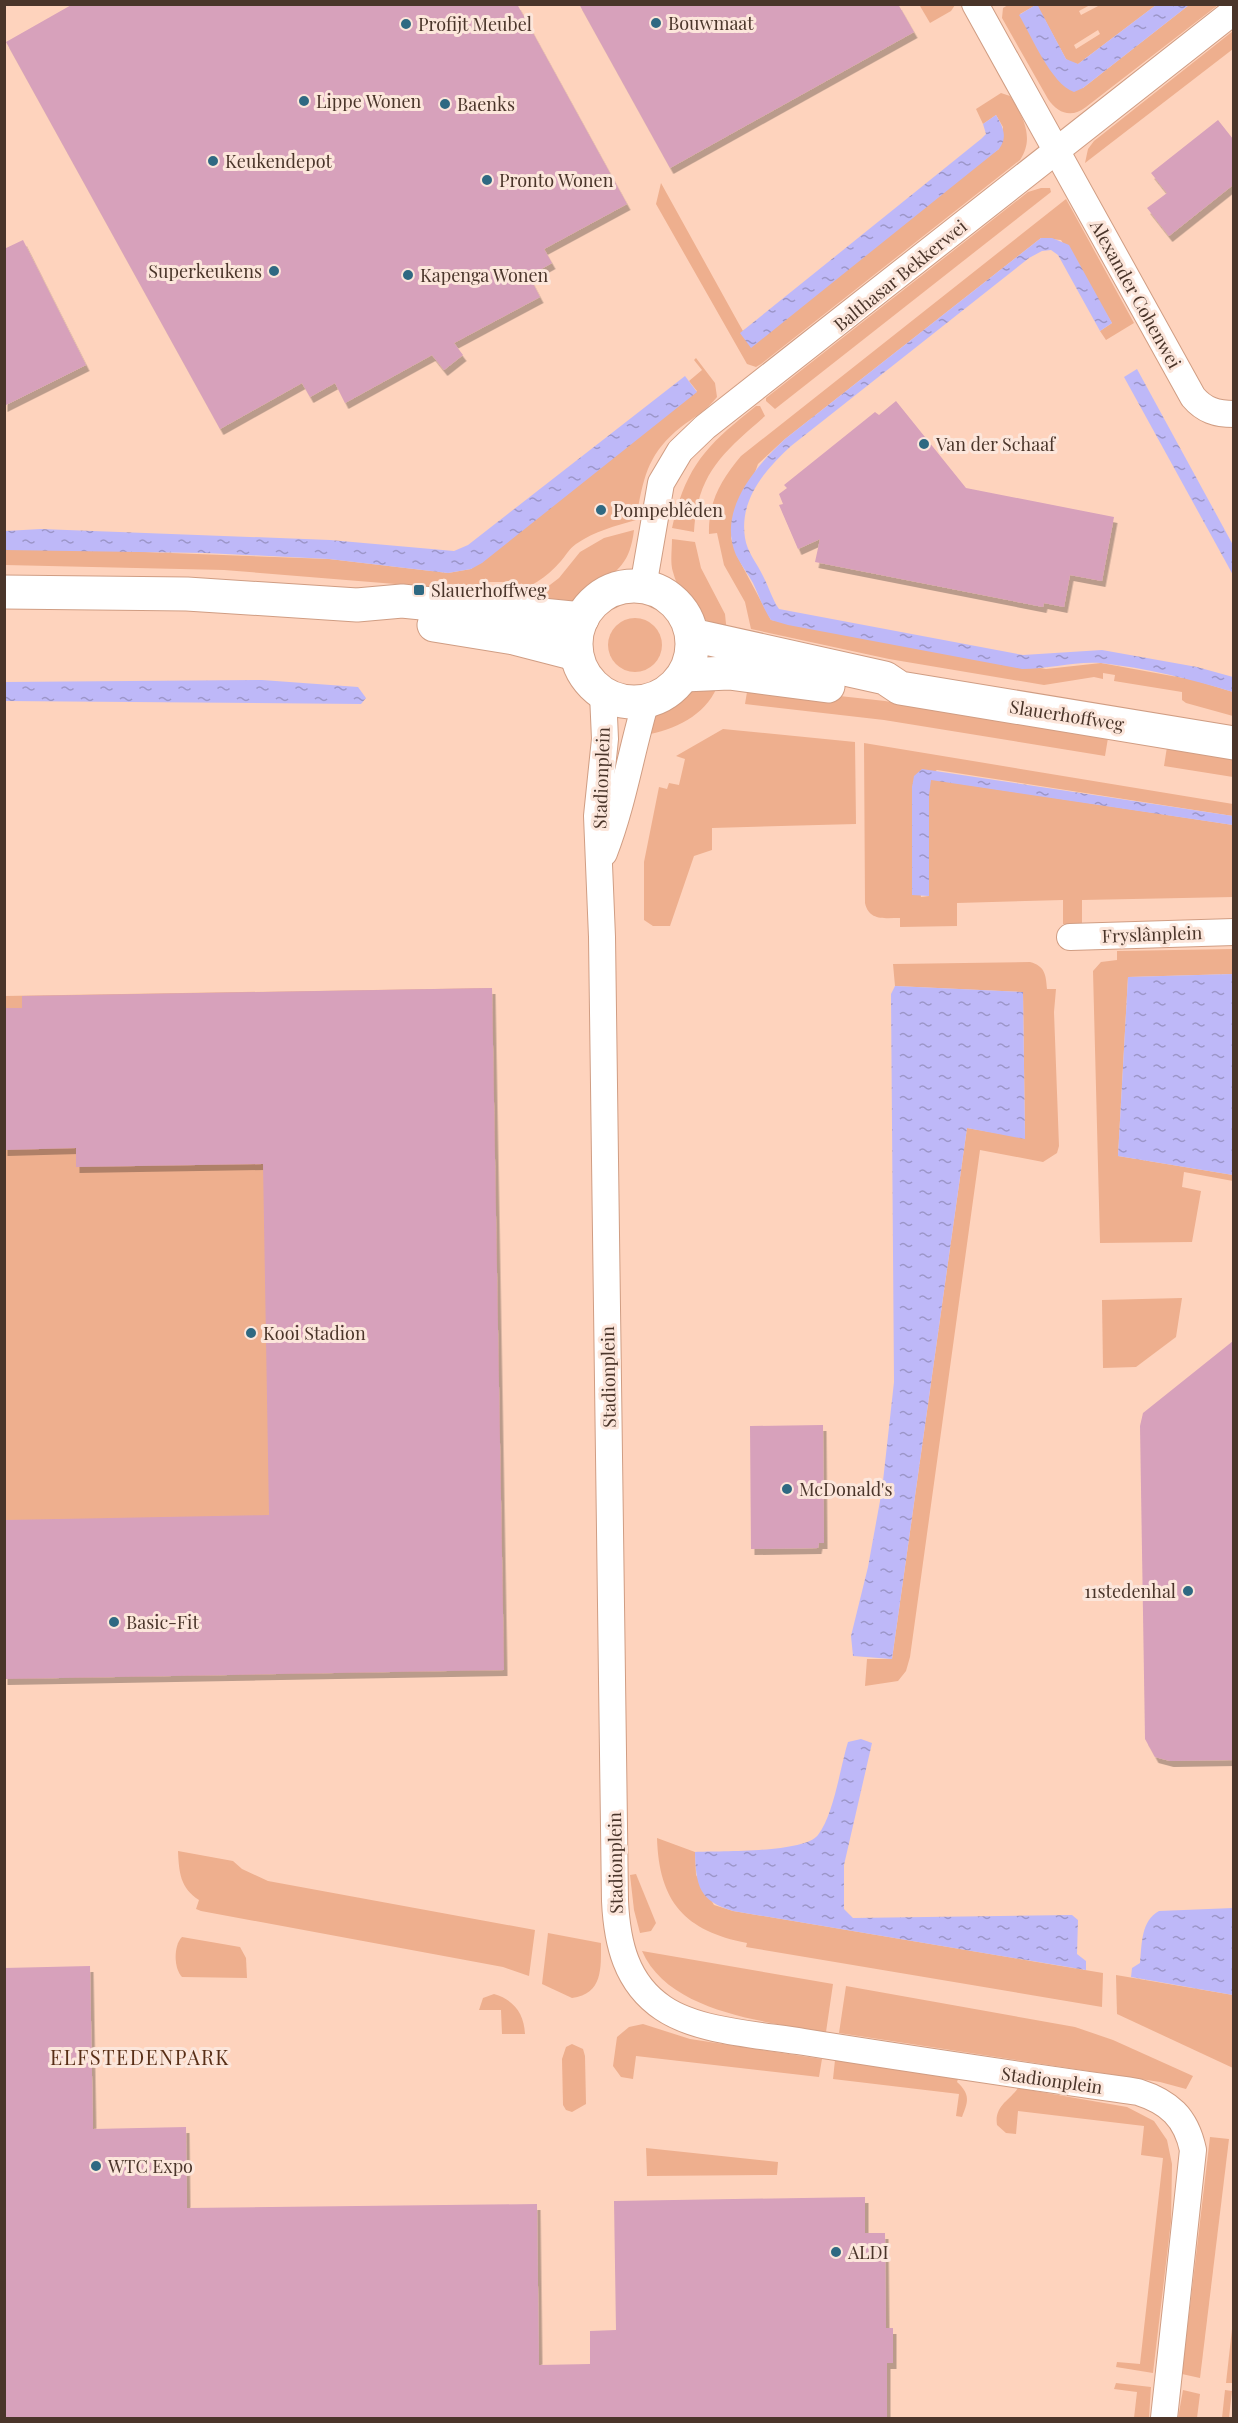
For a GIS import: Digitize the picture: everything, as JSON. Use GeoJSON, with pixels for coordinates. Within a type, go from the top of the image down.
{"type":"FeatureCollection","features":[{"type":"Feature","properties":{"kind":"main road"},"geometry":{"type":"LineString","coordinates":[[643,587],[666,595],[683,612],[692,635],[691,656],[684,675],[668,692],[646,701],[624,702],[603,694],[586,677],[576,654],[576,636],[582,619],[597,599],[618,588],[643,587]]}},
{"type":"Feature","properties":{"kind":"main road"},"geometry":{"type":"LineString","coordinates":[[4,592],[187,594],[357,605],[402,601],[582,619]]}},
{"type":"Feature","properties":{"kind":"main road"},"geometry":{"type":"LineString","coordinates":[[357,605],[402,620],[514,638],[576,654]]}},
{"type":"Feature","properties":{"kind":"main road","name":"Slauerhoffweg"},"geometry":{"type":"LineString","coordinates":[[692,635],[885,678],[900,687],[1233,742]]}},
{"type":"Feature","properties":{"kind":"main road","name":"Slauerhoffweg"},"geometry":{"type":"LineString","coordinates":[[684,675],[729,673],[883,694],[900,687]]}},
{"type":"Feature","properties":{"kind":"street","name":"Alexander Cohenwei"},"geometry":{"type":"LineString","coordinates":[[975,4],[1193,397],[1201,406],[1211,411],[1233,414]]}},
{"type":"Feature","properties":{"kind":"street","name":"Balthasar Bekkerwei"},"geometry":{"type":"LineString","coordinates":[[643,587],[661,483],[680,451],[705,427],[1233,11]]}},
{"type":"Feature","properties":{"kind":"street","name":"Stadionplein"},"geometry":{"type":"LineString","coordinates":[[603,694],[605,739],[597,816],[601,862],[614,1889],[617,1929],[627,1968],[644,1994],[664,2010],[692,2021],[820,2044],[1138,2092],[1158,2098],[1171,2107],[1183,2120],[1193,2150],[1164,2418]]}},
{"type":"Feature","properties":{"kind":"street","name":"Stadionplein"},"geometry":{"type":"LineString","coordinates":[[601,862],[616,821],[633,744],[646,701]]}},
{"type":"Feature","properties":{"kind":"street","name":"Fryslânplein"},"geometry":{"type":"LineString","coordinates":[[1070,938],[1113,934],[1233,932]]}},
{"type":"Feature","properties":{"kind":"shaded area"},"geometry":{"type":"Polygon","coordinates":[[[923,4],[955,5],[951,11],[930,23],[920,6],[923,4]]]}},
{"type":"Feature","properties":{"kind":"shaded area"},"geometry":{"type":"Polygon","coordinates":[[[1008,5],[1036,5],[1020,14],[1083,88],[1189,5],[1218,5],[1086,107],[1076,112],[1066,113],[1056,108],[1048,99],[1002,18],[1003,8],[1008,5]]]}},
{"type":"Feature","properties":{"kind":"shaded area"},"geometry":{"type":"Polygon","coordinates":[[[1037,5],[1090,5],[1079,11],[1081,15],[1100,5],[1156,5],[1078,64],[1066,59],[1037,5]],[[1098,30],[1074,45],[1076,49],[1100,34],[1098,30]]]}},
{"type":"Feature","properties":{"kind":"shaded area"},"geometry":{"type":"Polygon","coordinates":[[[1233,31],[1233,49],[1085,163],[1088,149],[1094,141],[1233,31]]]}},
{"type":"Feature","properties":{"kind":"shaded area"},"geometry":{"type":"Polygon","coordinates":[[[1001,93],[1010,96],[1026,127],[1027,144],[1020,160],[756,367],[747,364],[656,204],[661,183],[743,331],[999,149],[1003,127],[996,115],[983,124],[976,109],[1001,93]]]}},
{"type":"Feature","properties":{"kind":"shaded area"},"geometry":{"type":"Polygon","coordinates":[[[1050,188],[1051,192],[775,409],[766,401],[766,398],[1028,192],[1050,188]]]}},
{"type":"Feature","properties":{"kind":"shaded area"},"geometry":{"type":"Polygon","coordinates":[[[1066,199],[1134,323],[1106,340],[1100,331],[1112,323],[1061,240],[1041,238],[785,439],[758,464],[731,538],[737,556],[771,620],[1046,669],[1101,663],[1194,680],[1233,692],[1233,716],[1186,703],[1182,700],[1182,692],[1114,681],[1115,675],[1103,673],[1103,679],[1094,677],[1044,685],[889,659],[751,629],[745,602],[724,565],[717,533],[709,534],[709,522],[717,492],[741,456],[1066,199]]]}},
{"type":"Feature","properties":{"kind":"shaded area"},"geometry":{"type":"Polygon","coordinates":[[[696,358],[715,383],[717,397],[670,437],[654,457],[644,480],[636,520],[605,529],[583,539],[543,578],[515,591],[506,593],[505,582],[481,582],[479,590],[469,590],[224,570],[5,565],[4,550],[40,548],[329,559],[448,573],[471,569],[697,391],[689,381],[702,370],[694,360],[696,358]]]}},
{"type":"Feature","properties":{"kind":"shaded area"},"geometry":{"type":"Polygon","coordinates":[[[756,406],[760,406],[765,416],[715,465],[701,494],[694,532],[672,528],[684,488],[701,458],[724,433],[756,406]]]}},
{"type":"Feature","properties":{"kind":"shaded area"},"geometry":{"type":"Polygon","coordinates":[[[634,530],[630,550],[622,565],[582,597],[564,602],[527,598],[542,591],[559,578],[580,552],[604,538],[634,530]]]}},
{"type":"Feature","properties":{"kind":"shaded area"},"geometry":{"type":"Polygon","coordinates":[[[672,539],[695,542],[701,568],[725,614],[727,634],[694,609],[681,591],[672,568],[672,539]]]}},
{"type":"Feature","properties":{"kind":"shaded area"},"geometry":{"type":"Polygon","coordinates":[[[630,618],[640,618],[650,622],[658,630],[662,645],[658,660],[650,668],[640,672],[630,672],[620,668],[612,660],[608,650],[608,640],[612,630],[620,622],[630,618]]]}},
{"type":"Feature","properties":{"kind":"shaded area"},"geometry":{"type":"Polygon","coordinates":[[[748,686],[885,701],[1108,738],[1105,756],[884,720],[745,704],[748,686]]]}},
{"type":"Feature","properties":{"kind":"shaded area"},"geometry":{"type":"Polygon","coordinates":[[[717,687],[712,697],[697,714],[677,725],[645,735],[662,709],[675,699],[691,690],[717,687]]]}},
{"type":"Feature","properties":{"kind":"shaded area"},"geometry":{"type":"Polygon","coordinates":[[[723,729],[855,742],[856,824],[712,828],[712,850],[694,856],[670,926],[653,926],[644,920],[644,862],[659,787],[667,789],[669,783],[679,785],[685,759],[676,756],[723,729]]]}},
{"type":"Feature","properties":{"kind":"shaded area"},"geometry":{"type":"Polygon","coordinates":[[[864,743],[1233,804],[1233,816],[937,770],[912,787],[913,831],[921,897],[929,896],[929,785],[931,780],[936,780],[1233,825],[1233,897],[1082,900],[1082,924],[1063,924],[1063,900],[957,903],[957,926],[900,927],[900,918],[874,916],[865,903],[864,743]]]}},
{"type":"Feature","properties":{"kind":"shaded area"},"geometry":{"type":"Polygon","coordinates":[[[1167,747],[1233,759],[1233,777],[1164,766],[1167,747]]]}},
{"type":"Feature","properties":{"kind":"shaded area"},"geometry":{"type":"Polygon","coordinates":[[[1233,949],[1233,974],[1128,977],[1118,1156],[1233,1175],[1233,1181],[1184,1172],[1182,1187],[1201,1191],[1192,1242],[1100,1243],[1093,971],[1101,962],[1117,960],[1117,951],[1233,949]]]}},
{"type":"Feature","properties":{"kind":"shaded area"},"geometry":{"type":"Polygon","coordinates":[[[1030,962],[1039,966],[1044,972],[1047,989],[1056,989],[1054,1012],[1059,1146],[1057,1153],[1043,1162],[980,1150],[910,1657],[906,1671],[898,1681],[865,1686],[867,1659],[892,1659],[967,1128],[1025,1138],[1023,992],[895,986],[893,964],[1030,962]]]}},
{"type":"Feature","properties":{"kind":"shaded area","name":"Kooi Stadion"},"geometry":{"type":"Polygon","coordinates":[[[492,988],[504,1670],[5,1679],[4,996],[492,988]]]}},
{"type":"Feature","properties":{"kind":"shaded area"},"geometry":{"type":"Polygon","coordinates":[[[1182,1298],[1176,1337],[1136,1367],[1103,1368],[1102,1300],[1182,1298]]]}},
{"type":"Feature","properties":{"kind":"shaded area"},"geometry":{"type":"Polygon","coordinates":[[[657,1838],[695,1852],[696,1875],[714,1905],[733,1911],[1103,1973],[1102,2007],[746,1947],[747,1943],[707,1931],[680,1910],[663,1880],[657,1838]]]}},
{"type":"Feature","properties":{"kind":"shaded area"},"geometry":{"type":"Polygon","coordinates":[[[178,1851],[233,1861],[242,1869],[268,1881],[535,1930],[529,1976],[503,1967],[201,1911],[196,1909],[199,1900],[184,1885],[178,1851]]]}},
{"type":"Feature","properties":{"kind":"shaded area"},"geometry":{"type":"Polygon","coordinates":[[[636,1874],[656,1923],[651,1931],[640,1933],[634,1910],[630,1875],[636,1874]]]}},
{"type":"Feature","properties":{"kind":"shaded area"},"geometry":{"type":"Polygon","coordinates":[[[548,1933],[601,1943],[600,1970],[595,1985],[590,1991],[572,1998],[542,1984],[548,1933]]]}},
{"type":"Feature","properties":{"kind":"shaded area"},"geometry":{"type":"Polygon","coordinates":[[[182,1937],[240,1947],[246,1958],[247,1978],[182,1977],[177,1969],[176,1957],[177,1946],[182,1937]]]}},
{"type":"Feature","properties":{"kind":"shaded area"},"geometry":{"type":"Polygon","coordinates":[[[642,1951],[833,1984],[826,2032],[749,2018],[697,2001],[674,1988],[655,1972],[642,1951]]]}},
{"type":"Feature","properties":{"kind":"shaded area"},"geometry":{"type":"Polygon","coordinates":[[[1116,1975],[1233,1995],[1233,2068],[1117,2014],[1116,1975]]]}},
{"type":"Feature","properties":{"kind":"shaded area"},"geometry":{"type":"Polygon","coordinates":[[[846,1986],[1075,2027],[1113,2040],[1193,2076],[1186,2089],[1160,2082],[839,2033],[846,1986]]]}},
{"type":"Feature","properties":{"kind":"shaded area"},"geometry":{"type":"Polygon","coordinates":[[[494,1994],[517,2008],[523,2020],[525,2034],[502,2034],[501,2010],[479,2010],[483,1998],[494,1994]]]}},
{"type":"Feature","properties":{"kind":"shaded area"},"geometry":{"type":"Polygon","coordinates":[[[643,2024],[690,2039],[822,2059],[819,2077],[636,2056],[633,2079],[621,2077],[613,2066],[617,2037],[629,2027],[643,2024]]]}},
{"type":"Feature","properties":{"kind":"shaded area"},"geometry":{"type":"Polygon","coordinates":[[[572,2044],[583,2049],[585,2056],[586,2104],[572,2112],[566,2110],[563,2105],[562,2059],[566,2047],[572,2044]]]}},
{"type":"Feature","properties":{"kind":"shaded area"},"geometry":{"type":"Polygon","coordinates":[[[835,2060],[958,2079],[957,2082],[965,2091],[967,2099],[962,2117],[956,2116],[959,2094],[833,2079],[835,2060]]]}},
{"type":"Feature","properties":{"kind":"shaded area"},"geometry":{"type":"Polygon","coordinates":[[[1018,2088],[1127,2107],[1154,2121],[1167,2140],[1172,2164],[1171,2221],[1153,2373],[1116,2367],[1117,2362],[1140,2364],[1163,2158],[1141,2155],[1144,2126],[1018,2111],[1016,2134],[1006,2133],[997,2125],[998,2113],[1018,2088]]]}},
{"type":"Feature","properties":{"kind":"shaded area"},"geometry":{"type":"Polygon","coordinates":[[[1210,2137],[1229,2139],[1200,2378],[1182,2374],[1210,2137]]]}},
{"type":"Feature","properties":{"kind":"shaded area"},"geometry":{"type":"Polygon","coordinates":[[[646,2148],[778,2162],[777,2175],[647,2176],[646,2148]]]}},
{"type":"Feature","properties":{"kind":"shaded area"},"geometry":{"type":"Polygon","coordinates":[[[1233,2320],[1234,2380],[1233,2383],[1226,2383],[1233,2320]]]}},
{"type":"Feature","properties":{"kind":"shaded area"},"geometry":{"type":"Polygon","coordinates":[[[1116,2383],[1151,2387],[1149,2418],[1134,2418],[1137,2392],[1114,2389],[1116,2383]]]}},
{"type":"Feature","properties":{"kind":"shaded area"},"geometry":{"type":"Polygon","coordinates":[[[1183,2390],[1200,2394],[1197,2418],[1178,2418],[1183,2390]]]}},
{"type":"Feature","properties":{"kind":"shaded area"},"geometry":{"type":"Polygon","coordinates":[[[1225,2390],[1232,2391],[1229,2418],[1222,2418],[1225,2390]]]}},
{"type":"Feature","properties":{"kind":"water"},"geometry":{"type":"Polygon","coordinates":[[[1037,4],[1066,59],[1078,64],[1156,5],[1189,5],[1083,88],[1074,92],[1057,79],[1019,15],[1037,4]]]}},
{"type":"Feature","properties":{"kind":"water"},"geometry":{"type":"Polygon","coordinates":[[[996,115],[1004,132],[999,149],[751,348],[740,333],[981,139],[986,134],[983,124],[996,115]]]}},
{"type":"Feature","properties":{"kind":"water"},"geometry":{"type":"Polygon","coordinates":[[[1041,238],[1052,238],[1069,245],[1112,323],[1100,331],[1058,255],[1051,250],[1042,251],[1029,258],[781,455],[763,475],[750,498],[744,524],[748,548],[779,609],[1023,655],[1102,650],[1197,667],[1233,677],[1233,692],[1168,674],[1118,665],[1091,663],[1022,669],[788,625],[771,620],[736,555],[731,539],[731,522],[735,506],[751,476],[774,450],[1041,238]]]}},
{"type":"Feature","properties":{"kind":"water"},"geometry":{"type":"Polygon","coordinates":[[[1137,369],[1233,545],[1233,575],[1124,377],[1137,369]]]}},
{"type":"Feature","properties":{"kind":"water"},"geometry":{"type":"Polygon","coordinates":[[[685,376],[697,392],[482,563],[471,569],[448,573],[329,559],[205,553],[5,550],[5,531],[41,529],[330,540],[454,551],[468,545],[685,376]]]}},
{"type":"Feature","properties":{"kind":"water"},"geometry":{"type":"Polygon","coordinates":[[[262,680],[358,687],[366,698],[361,704],[5,701],[5,682],[262,680]]]}},
{"type":"Feature","properties":{"kind":"water"},"geometry":{"type":"Polygon","coordinates":[[[922,769],[1233,816],[1233,825],[931,780],[929,896],[912,895],[912,787],[914,776],[922,769]]]}},
{"type":"Feature","properties":{"kind":"water"},"geometry":{"type":"Polygon","coordinates":[[[1233,974],[1233,1175],[1118,1156],[1128,977],[1233,974]]]}},
{"type":"Feature","properties":{"kind":"water"},"geometry":{"type":"Polygon","coordinates":[[[895,986],[1023,992],[1025,1139],[967,1128],[892,1659],[853,1656],[851,1636],[868,1567],[882,1490],[894,1382],[891,994],[895,986]]]}},
{"type":"Feature","properties":{"kind":"water"},"geometry":{"type":"Polygon","coordinates":[[[861,1739],[872,1743],[844,1865],[844,1909],[853,1918],[1072,1915],[1078,1920],[1077,1954],[1086,1961],[1086,1970],[733,1911],[706,1897],[698,1883],[695,1852],[761,1850],[810,1841],[824,1826],[848,1742],[861,1739]]]}},
{"type":"Feature","properties":{"kind":"water"},"geometry":{"type":"Polygon","coordinates":[[[1233,1908],[1233,1995],[1131,1977],[1132,1968],[1140,1963],[1142,1940],[1153,1915],[1159,1911],[1233,1908]]]}},
{"type":"Feature","properties":{"kind":"building"},"geometry":{"type":"Polygon","coordinates":[[[73,4],[517,4],[627,204],[544,249],[552,263],[529,276],[540,297],[454,343],[463,355],[444,370],[432,355],[345,403],[335,383],[310,397],[302,383],[220,429],[6,42],[73,4]]]}},
{"type":"Feature","properties":{"kind":"building"},"geometry":{"type":"Polygon","coordinates":[[[579,4],[898,4],[914,32],[670,168],[579,4]]]}},
{"type":"Feature","properties":{"kind":"building"},"geometry":{"type":"Polygon","coordinates":[[[1218,120],[1233,139],[1233,185],[1169,236],[1147,208],[1167,193],[1151,173],[1218,120]]]}},
{"type":"Feature","properties":{"kind":"building"},"geometry":{"type":"Polygon","coordinates":[[[23,240],[86,365],[4,406],[4,249],[23,240]]]}},
{"type":"Feature","properties":{"kind":"building"},"geometry":{"type":"Polygon","coordinates":[[[896,401],[966,488],[1114,517],[1102,581],[1070,575],[1064,607],[1044,603],[1043,607],[815,562],[820,539],[798,549],[779,505],[783,504],[779,494],[787,488],[784,485],[875,412],[879,415],[896,401]]]}},
{"type":"Feature","properties":{"kind":"building","name":"Kooi Stadion"},"geometry":{"type":"Polygon","coordinates":[[[492,988],[504,1670],[4,1679],[4,1520],[269,1515],[263,1164],[76,1167],[76,1148],[4,1150],[4,1008],[22,1008],[22,996],[492,988]]]}},
{"type":"Feature","properties":{"kind":"building","name":"11stedenhal"},"geometry":{"type":"Polygon","coordinates":[[[1233,1341],[1233,1760],[1170,1761],[1155,1757],[1145,1739],[1140,1426],[1143,1413],[1233,1341]]]}},
{"type":"Feature","properties":{"kind":"building"},"geometry":{"type":"Polygon","coordinates":[[[823,1425],[824,1543],[819,1543],[818,1548],[751,1549],[750,1426],[823,1425]]]}},
{"type":"Feature","properties":{"kind":"building","name":"WTC Expo"},"geometry":{"type":"Polygon","coordinates":[[[90,1966],[93,2129],[186,2127],[187,2208],[537,2204],[539,2365],[590,2364],[590,2331],[616,2330],[614,2201],[865,2197],[865,2233],[885,2233],[886,2328],[893,2328],[893,2363],[887,2363],[887,2418],[4,2418],[4,1968],[90,1966]]]}},
{"type":"Feature","properties":{"kind":"place","name":"Bouwmaat"},"geometry":{"type":"Point","coordinates":[656,23]}},
{"type":"Feature","properties":{"kind":"place","name":"Profijt Meubel"},"geometry":{"type":"Point","coordinates":[406,24]}},
{"type":"Feature","properties":{"kind":"place","name":"Lippe Wonen"},"geometry":{"type":"Point","coordinates":[304,101]}},
{"type":"Feature","properties":{"kind":"place","name":"Baenks"},"geometry":{"type":"Point","coordinates":[445,104]}},
{"type":"Feature","properties":{"kind":"place","name":"Keukendepot"},"geometry":{"type":"Point","coordinates":[213,161]}},
{"type":"Feature","properties":{"kind":"place","name":"Pronto Wonen"},"geometry":{"type":"Point","coordinates":[487,180]}},
{"type":"Feature","properties":{"kind":"place","name":"Superkeukens"},"geometry":{"type":"Point","coordinates":[274,271]}},
{"type":"Feature","properties":{"kind":"place","name":"Kapenga Wonen"},"geometry":{"type":"Point","coordinates":[408,275]}},
{"type":"Feature","properties":{"kind":"place","name":"Van der Schaaf"},"geometry":{"type":"Point","coordinates":[924,444]}},
{"type":"Feature","properties":{"kind":"place","name":"Pompeblêden"},"geometry":{"type":"Point","coordinates":[601,510]}},
{"type":"Feature","properties":{"kind":"place","name":"Slauerhoffweg"},"geometry":{"type":"Point","coordinates":[419,590]}},
{"type":"Feature","properties":{"kind":"place","name":"Kooi Stadion"},"geometry":{"type":"Point","coordinates":[251,1333]}},
{"type":"Feature","properties":{"kind":"place","name":"McDonald's"},"geometry":{"type":"Point","coordinates":[787,1489]}},
{"type":"Feature","properties":{"kind":"place","name":"11stedenhal"},"geometry":{"type":"Point","coordinates":[1188,1591]}},
{"type":"Feature","properties":{"kind":"place","name":"Basic-Fit"},"geometry":{"type":"Point","coordinates":[114,1622]}},
{"type":"Feature","properties":{"kind":"place","name":"WTC Expo"},"geometry":{"type":"Point","coordinates":[96,2166]}},
{"type":"Feature","properties":{"kind":"place","name":"ALDI"},"geometry":{"type":"Point","coordinates":[836,2252]}},
{"type":"Feature","properties":{"kind":"district","name":"ELFSTEDENPARK"},"geometry":{"type":"Point","coordinates":[140,2056]}}]}
